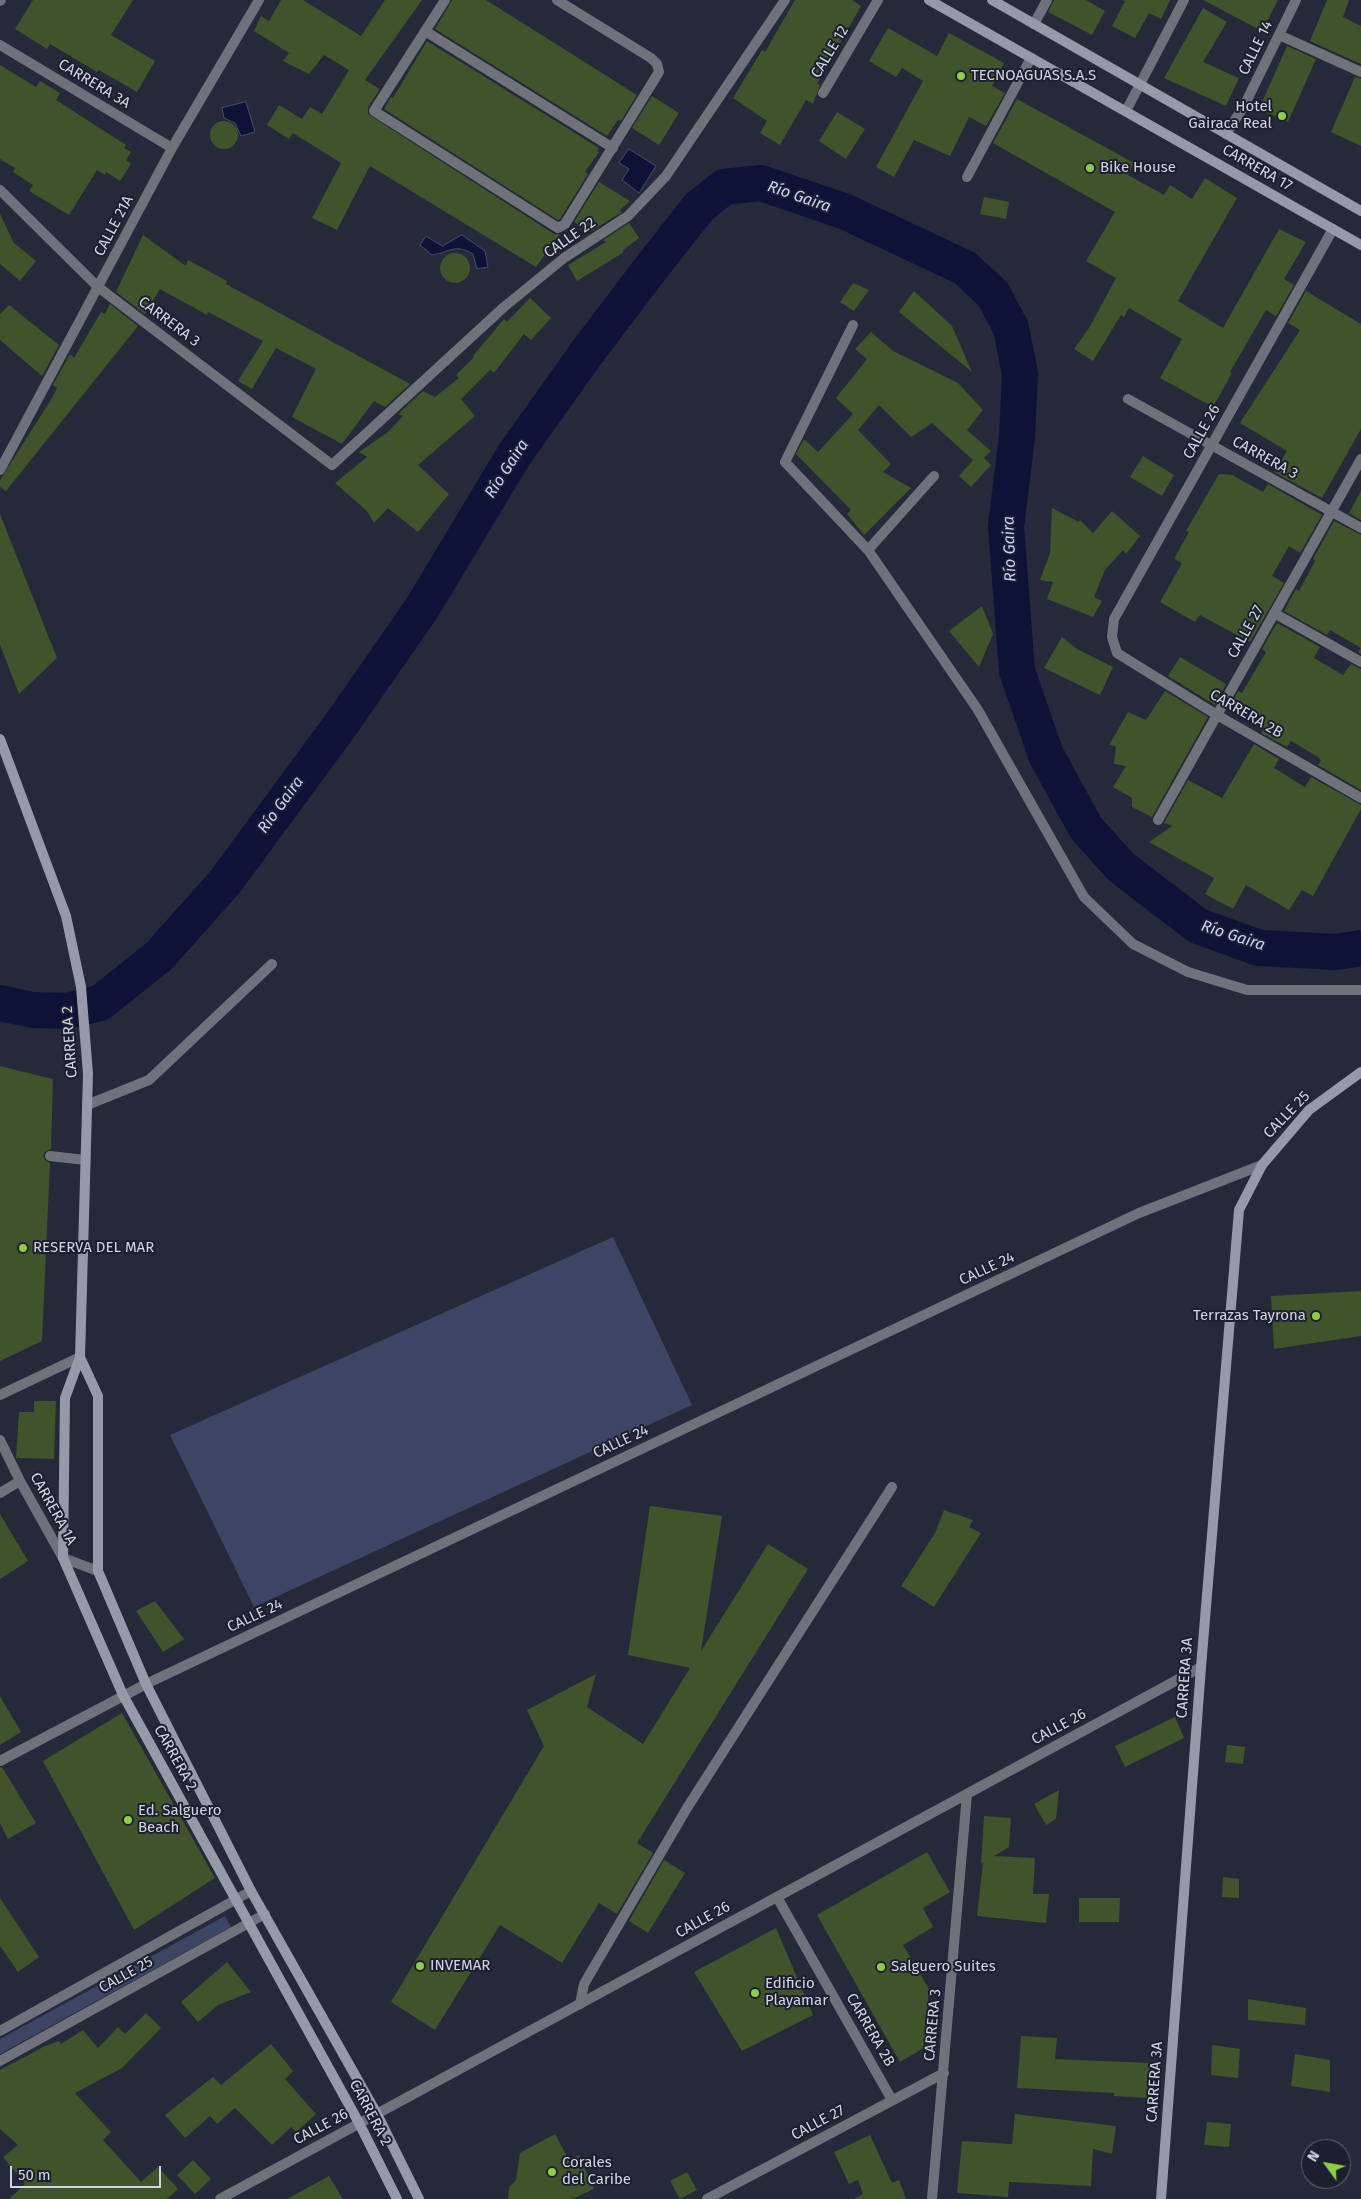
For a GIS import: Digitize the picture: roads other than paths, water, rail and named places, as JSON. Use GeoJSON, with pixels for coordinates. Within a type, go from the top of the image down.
{"type":"FeatureCollection","features":[{"type":"Feature","properties":{"kind":"street","name":"CALLE 21A"},"geometry":{"type":"LineString","coordinates":[[0,470],[172,148],[259,0]]}},
{"type":"Feature","properties":{"kind":"street"},"geometry":{"type":"LineString","coordinates":[[445,0],[374,111],[552,226],[558,228],[565,224],[659,72],[657,64],[651,58],[557,0]]}},
{"type":"Feature","properties":{"kind":"street","name":"CALLE 22"},"geometry":{"type":"LineString","coordinates":[[332,465],[504,307],[564,258],[628,216],[666,176],[785,0]]}},
{"type":"Feature","properties":{"kind":"street","name":"CALLE 12"},"geometry":{"type":"LineString","coordinates":[[824,93],[878,0]]}},
{"type":"Feature","properties":{"kind":"street","name":"CARRERA 17"},"geometry":{"type":"LineString","coordinates":[[929,0],[1361,245]]}},
{"type":"Feature","properties":{"kind":"street","name":"CARRERA 17"},"geometry":{"type":"LineString","coordinates":[[992,0],[1361,211]]}},
{"type":"Feature","properties":{"kind":"street"},"geometry":{"type":"LineString","coordinates":[[1034,24],[1048,0]]}},
{"type":"Feature","properties":{"kind":"street"},"geometry":{"type":"LineString","coordinates":[[1126,111],[1184,0]]}},
{"type":"Feature","properties":{"kind":"street","name":"CALLE 14"},"geometry":{"type":"LineString","coordinates":[[1226,134],[1244,106],[1296,0]]}},
{"type":"Feature","properties":{"kind":"street"},"geometry":{"type":"LineString","coordinates":[[425,31],[613,148]]}},
{"type":"Feature","properties":{"kind":"street"},"geometry":{"type":"LineString","coordinates":[[1278,35],[1361,72]]}},
{"type":"Feature","properties":{"kind":"street","name":"CARRERA 3A"},"geometry":{"type":"LineString","coordinates":[[0,45],[172,148]]}},
{"type":"Feature","properties":{"kind":"street"},"geometry":{"type":"LineString","coordinates":[[967,176],[1031,58]]}},
{"type":"Feature","properties":{"kind":"street","name":"CARRERA 3"},"geometry":{"type":"LineString","coordinates":[[0,190],[98,288],[332,465]]}},
{"type":"Feature","properties":{"kind":"street","name":"CALLE 26"},"geometry":{"type":"LineString","coordinates":[[1117,653],[1112,636],[1114,619],[1333,229]]}},
{"type":"Feature","properties":{"kind":"street"},"geometry":{"type":"LineString","coordinates":[[853,325],[785,462],[868,550],[978,710],[1084,897],[1133,944],[1188,972],[1247,990],[1361,990]]}},
{"type":"Feature","properties":{"kind":"street","name":"CARRERA 3"},"geometry":{"type":"LineString","coordinates":[[1128,400],[1361,528]]}},
{"type":"Feature","properties":{"kind":"street","name":"CALLE 27"},"geometry":{"type":"LineString","coordinates":[[1158,820],[1361,459]]}},
{"type":"Feature","properties":{"kind":"street"},"geometry":{"type":"LineString","coordinates":[[868,550],[934,476]]}},
{"type":"Feature","properties":{"kind":"street"},"geometry":{"type":"LineString","coordinates":[[1274,613],[1361,662]]}},
{"type":"Feature","properties":{"kind":"street","name":"CARRERA 2B"},"geometry":{"type":"LineString","coordinates":[[1117,653],[1217,715],[1361,798]]}},
{"type":"Feature","properties":{"kind":"street","name":"CARRERA 2"},"geometry":{"type":"LineString","coordinates":[[0,739],[66,916],[81,987],[88,1074],[80,1357],[65,1398],[63,1558],[123,1695],[359,2123],[397,2199]]}},
{"type":"Feature","properties":{"kind":"street"},"geometry":{"type":"LineString","coordinates":[[87,1105],[149,1080],[272,964]]}},
{"type":"Feature","properties":{"kind":"street","name":"CALLE 25"},"geometry":{"type":"LineString","coordinates":[[1262,1165],[1309,1110],[1361,1072]]}},
{"type":"Feature","properties":{"kind":"street"},"geometry":{"type":"LineString","coordinates":[[50,1156],[85,1160]]}},
{"type":"Feature","properties":{"kind":"street","name":"CARRERA 3A"},"geometry":{"type":"LineString","coordinates":[[1161,2199],[1201,1667],[1239,1210],[1262,1165]]}},
{"type":"Feature","properties":{"kind":"street","name":"CALLE 24"},"geometry":{"type":"LineString","coordinates":[[0,1761],[123,1695],[1140,1214],[1262,1165]]}},
{"type":"Feature","properties":{"kind":"street"},"geometry":{"type":"LineString","coordinates":[[0,1395],[80,1357]]}},
{"type":"Feature","properties":{"kind":"street","name":"CARRERA 2"},"geometry":{"type":"LineString","coordinates":[[80,1357],[98,1396],[98,1571],[146,1684],[251,1891],[377,2114],[419,2199]]}},
{"type":"Feature","properties":{"kind":"street","name":"CARRERA 1A"},"geometry":{"type":"LineString","coordinates":[[0,1440],[20,1481],[63,1558],[98,1571]]}},
{"type":"Feature","properties":{"kind":"street"},"geometry":{"type":"LineString","coordinates":[[0,1493],[20,1481]]}},
{"type":"Feature","properties":{"kind":"street"},"geometry":{"type":"LineString","coordinates":[[580,2004],[584,1984],[687,1808],[892,1488]]}},
{"type":"Feature","properties":{"kind":"street","name":"CALLE 26"},"geometry":{"type":"LineString","coordinates":[[220,2199],[1201,1667]]}},
{"type":"Feature","properties":{"kind":"street","name":"CARRERA 3"},"geometry":{"type":"LineString","coordinates":[[932,2199],[967,1794]]}},
{"type":"Feature","properties":{"kind":"street","name":"CALLE 25"},"geometry":{"type":"LineString","coordinates":[[0,2031],[251,1891]]}},
{"type":"Feature","properties":{"kind":"street","name":"CARRERA 2B"},"geometry":{"type":"LineString","coordinates":[[777,1897],[892,2100]]}},
{"type":"Feature","properties":{"kind":"street","name":"CALLE 25"},"geometry":{"type":"LineString","coordinates":[[0,2061],[265,1914]]}},
{"type":"Feature","properties":{"kind":"street","name":"CALLE 27"},"geometry":{"type":"LineString","coordinates":[[707,2199],[944,2073]]}},
{"type":"Feature","properties":{"kind":"waterway","name":"Río Gaira"},"geometry":{"type":"LineString","coordinates":[[0,1003],[33,1010],[66,1011],[100,1003],[159,956],[225,882],[342,723],[422,608],[514,455],[588,351],[651,268],[699,207],[724,187],[761,183],[846,212],[965,268],[993,294],[1011,328],[1020,374],[1017,437],[1006,526],[1017,671],[1046,755],[1086,828],[1121,867],[1198,926],[1259,948],[1337,952],[1361,948]]}},
{"type":"Feature","properties":{"kind":"place","name":"TECNOAGUAS S.A.S"},"geometry":{"type":"Point","coordinates":[961,76]}},
{"type":"Feature","properties":{"kind":"place","name":"Hotel Gairaca Real"},"geometry":{"type":"Point","coordinates":[1282,116]}},
{"type":"Feature","properties":{"kind":"place","name":"Bike House"},"geometry":{"type":"Point","coordinates":[1090,168]}},
{"type":"Feature","properties":{"kind":"place","name":"RESERVA DEL MAR"},"geometry":{"type":"Point","coordinates":[23,1248]}},
{"type":"Feature","properties":{"kind":"place","name":"Terrazas Tayrona"},"geometry":{"type":"Point","coordinates":[1316,1316]}},
{"type":"Feature","properties":{"kind":"place","name":"Ed. Salguero Beach"},"geometry":{"type":"Point","coordinates":[128,1820]}},
{"type":"Feature","properties":{"kind":"place","name":"INVEMAR"},"geometry":{"type":"Point","coordinates":[420,1966]}},
{"type":"Feature","properties":{"kind":"place","name":"Salguero Suites"},"geometry":{"type":"Point","coordinates":[881,1967]}},
{"type":"Feature","properties":{"kind":"place","name":"Edificio Playamar"},"geometry":{"type":"Point","coordinates":[755,1993]}},
{"type":"Feature","properties":{"kind":"place","name":"Corales del Caribe"},"geometry":{"type":"Point","coordinates":[552,2172]}}]}
